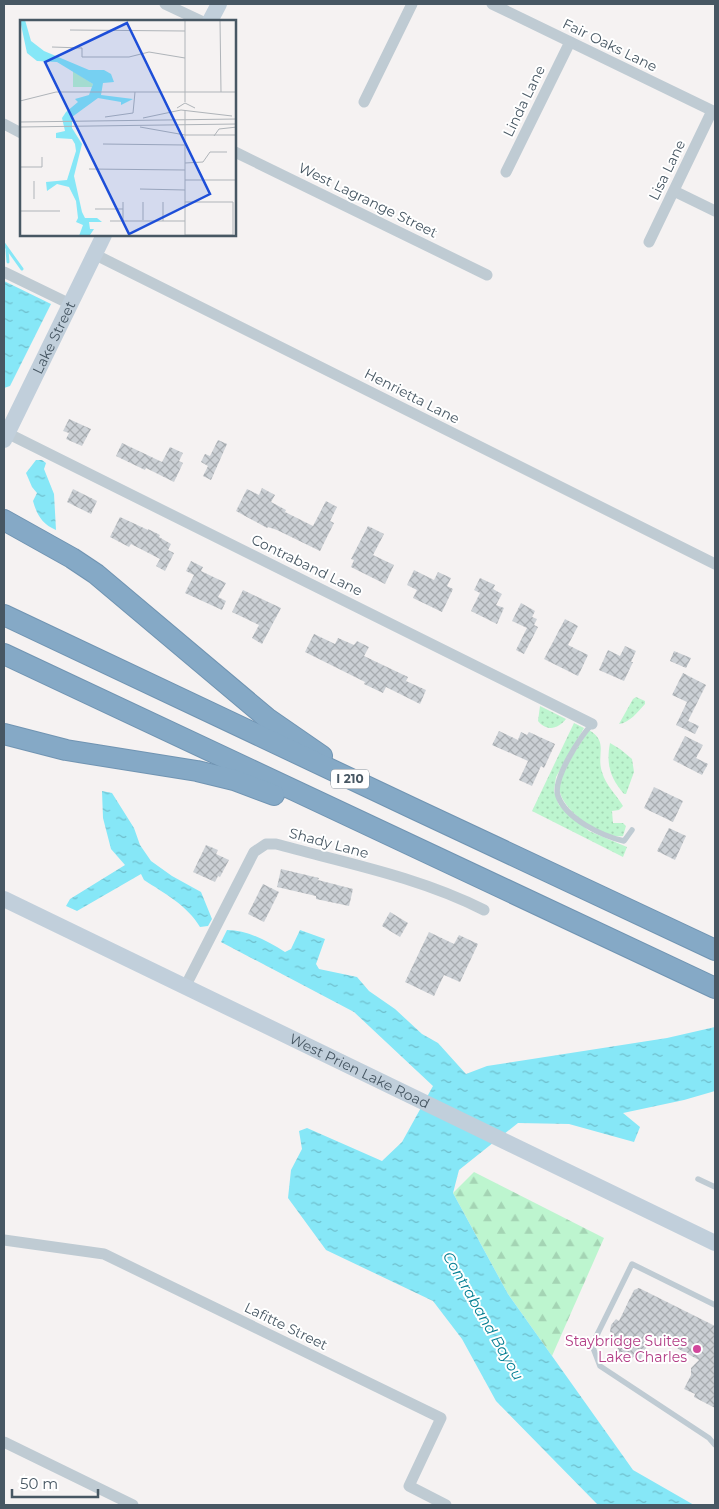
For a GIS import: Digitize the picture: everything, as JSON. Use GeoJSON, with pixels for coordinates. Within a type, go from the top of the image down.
{"type":"FeatureCollection","features":[{"type":"Feature","properties":{"kind":"highway"},"geometry":{"type":"LineString","coordinates":[[4,520],[72,558],[96,574],[268,718],[324,757],[383,794]]}},
{"type":"Feature","properties":{"kind":"highway","name":"I 210"},"geometry":{"type":"LineString","coordinates":[[4,615],[715,950]]}},
{"type":"Feature","properties":{"kind":"highway","name":"I 210"},"geometry":{"type":"LineString","coordinates":[[4,654],[715,988]]}},
{"type":"Feature","properties":{"kind":"highway"},"geometry":{"type":"LineString","coordinates":[[5,735],[66,750],[197,771],[234,780],[407,843]]}},
{"type":"Feature","properties":{"kind":"street"},"geometry":{"type":"LineString","coordinates":[[165,4],[199,20]]}},
{"type":"Feature","properties":{"kind":"street"},"geometry":{"type":"LineString","coordinates":[[211,20],[219,4]]}},
{"type":"Feature","properties":{"kind":"street"},"geometry":{"type":"LineString","coordinates":[[364,102],[412,4]]}},
{"type":"Feature","properties":{"kind":"street","name":"Fair Oaks Lane"},"geometry":{"type":"LineString","coordinates":[[492,4],[714,112]]}},
{"type":"Feature","properties":{"kind":"street","name":"Linda Lane"},"geometry":{"type":"LineString","coordinates":[[506,172],[570,42]]}},
{"type":"Feature","properties":{"kind":"street","name":"Lisa Lane"},"geometry":{"type":"LineString","coordinates":[[649,242],[714,112]]}},
{"type":"Feature","properties":{"kind":"street"},"geometry":{"type":"LineString","coordinates":[[4,124],[20,132]]}},
{"type":"Feature","properties":{"kind":"street","name":"West Lagrange Street"},"geometry":{"type":"LineString","coordinates":[[236,152],[487,275]]}},
{"type":"Feature","properties":{"kind":"street"},"geometry":{"type":"LineString","coordinates":[[674,191],[715,211]]}},
{"type":"Feature","properties":{"kind":"street","name":"Lake Street"},"geometry":{"type":"LineString","coordinates":[[6,431],[103,236]]}},
{"type":"Feature","properties":{"kind":"street","name":"Henrietta Lane"},"geometry":{"type":"LineString","coordinates":[[94,254],[715,564]]}},
{"type":"Feature","properties":{"kind":"street"},"geometry":{"type":"LineString","coordinates":[[4,272],[70,304]]}},
{"type":"Feature","properties":{"kind":"street","name":"Contraband Lane"},"geometry":{"type":"LineString","coordinates":[[6,431],[592,724]]}},
{"type":"Feature","properties":{"kind":"street","name":"Shady Lane"},"geometry":{"type":"LineString","coordinates":[[185,987],[254,852],[266,844],[276,844],[416,882],[484,910]]}},
{"type":"Feature","properties":{"kind":"street","name":"West Prien Lake Road"},"geometry":{"type":"LineString","coordinates":[[4,899],[715,1243]]}},
{"type":"Feature","properties":{"kind":"street","name":"Lafitte Street"},"geometry":{"type":"LineString","coordinates":[[4,1240],[104,1254],[441,1418],[409,1486],[446,1505]]}},
{"type":"Feature","properties":{"kind":"street"},"geometry":{"type":"LineString","coordinates":[[4,1442],[133,1505]]}},
{"type":"Feature","properties":{"kind":"lane"},"geometry":{"type":"LineString","coordinates":[[592,724],[581,738],[560,775],[557,785],[558,796],[567,809],[584,825],[607,837],[624,841],[632,830]]}},
{"type":"Feature","properties":{"kind":"lane"},"geometry":{"type":"LineString","coordinates":[[698,1179],[715,1187]]}},
{"type":"Feature","properties":{"kind":"lane"},"geometry":{"type":"LineString","coordinates":[[715,1305],[632,1264],[592,1345],[600,1366],[709,1438],[715,1444]]}},
{"type":"Feature","properties":{"kind":"green space"},"geometry":{"type":"Polygon","coordinates":[[[636,697],[645,701],[645,704],[630,719],[619,724],[633,699],[636,697]]]}},
{"type":"Feature","properties":{"kind":"green space"},"geometry":{"type":"Polygon","coordinates":[[[540,706],[566,719],[556,727],[545,727],[538,721],[540,706]]]}},
{"type":"Feature","properties":{"kind":"green space"},"geometry":{"type":"Polygon","coordinates":[[[574,723],[584,728],[556,777],[554,791],[559,805],[589,831],[627,847],[623,857],[532,811],[574,723]]]}},
{"type":"Feature","properties":{"kind":"green space"},"geometry":{"type":"Polygon","coordinates":[[[589,730],[599,739],[601,766],[604,777],[623,806],[619,810],[612,811],[613,823],[623,823],[626,826],[623,836],[604,833],[582,821],[565,803],[560,794],[560,779],[589,730]]]}},
{"type":"Feature","properties":{"kind":"green space"},"geometry":{"type":"Polygon","coordinates":[[[610,743],[632,759],[634,772],[626,794],[615,782],[610,770],[610,743]]]}},
{"type":"Feature","properties":{"kind":"green space"},"geometry":{"type":"Polygon","coordinates":[[[474,1172],[604,1238],[552,1356],[508,1294],[453,1193],[474,1172]]]}},
{"type":"Feature","properties":{"kind":"water"},"geometry":{"type":"Polygon","coordinates":[[[4,281],[51,304],[10,386],[4,388],[4,281]]]}},
{"type":"Feature","properties":{"kind":"water"},"geometry":{"type":"Polygon","coordinates":[[[36,460],[42,460],[46,463],[44,469],[54,494],[56,530],[47,525],[41,518],[36,511],[33,501],[37,493],[26,473],[36,460]]]}},
{"type":"Feature","properties":{"kind":"water"},"geometry":{"type":"Polygon","coordinates":[[[102,791],[112,793],[134,828],[140,845],[151,861],[172,876],[201,892],[212,919],[208,926],[200,927],[182,906],[144,880],[141,874],[77,911],[66,906],[70,899],[125,865],[111,849],[103,818],[102,791]]]}},
{"type":"Feature","properties":{"kind":"water","name":"Contraband Bayou"},"geometry":{"type":"Polygon","coordinates":[[[227,930],[250,934],[285,952],[291,949],[300,930],[325,939],[316,964],[319,969],[357,977],[369,991],[395,1009],[422,1034],[438,1043],[466,1074],[487,1066],[667,1038],[715,1027],[715,1091],[684,1100],[623,1113],[640,1127],[634,1142],[569,1124],[518,1123],[459,1170],[453,1193],[508,1294],[633,1470],[694,1505],[598,1505],[496,1401],[462,1339],[433,1301],[326,1250],[288,1198],[291,1170],[302,1149],[299,1131],[307,1128],[382,1161],[402,1142],[433,1086],[354,1012],[221,942],[227,930]]]}},
{"type":"Feature","properties":{"kind":"building"},"geometry":{"type":"Polygon","coordinates":[[[69,419],[91,429],[82,446],[66,439],[69,433],[63,431],[69,419]]]}},
{"type":"Feature","properties":{"kind":"building"},"geometry":{"type":"Polygon","coordinates":[[[218,440],[227,444],[211,480],[203,476],[208,466],[201,462],[205,454],[210,456],[218,440]]]}},
{"type":"Feature","properties":{"kind":"building"},"geometry":{"type":"Polygon","coordinates":[[[122,443],[162,462],[170,447],[183,453],[179,461],[183,463],[174,482],[116,456],[122,443]]]}},
{"type":"Feature","properties":{"kind":"building"},"geometry":{"type":"Polygon","coordinates":[[[262,488],[275,495],[271,502],[286,510],[285,512],[313,526],[326,501],[337,507],[330,521],[334,523],[320,551],[277,530],[267,528],[236,511],[247,489],[259,495],[262,488]]]}},
{"type":"Feature","properties":{"kind":"building"},"geometry":{"type":"Polygon","coordinates":[[[73,489],[97,501],[91,514],[67,502],[73,489]]]}},
{"type":"Feature","properties":{"kind":"building"},"geometry":{"type":"Polygon","coordinates":[[[120,517],[160,535],[159,537],[171,544],[168,550],[174,553],[165,571],[156,566],[160,559],[131,544],[129,547],[110,537],[120,517]]]}},
{"type":"Feature","properties":{"kind":"building"},"geometry":{"type":"Polygon","coordinates":[[[368,526],[384,534],[373,555],[394,565],[385,584],[351,567],[354,560],[351,559],[368,526]]]}},
{"type":"Feature","properties":{"kind":"building"},"geometry":{"type":"Polygon","coordinates":[[[191,561],[203,567],[201,571],[226,583],[218,597],[226,601],[222,610],[185,593],[194,575],[186,571],[191,561]]]}},
{"type":"Feature","properties":{"kind":"building"},"geometry":{"type":"Polygon","coordinates":[[[414,570],[434,580],[438,572],[451,578],[447,586],[453,589],[442,612],[413,598],[417,590],[407,585],[414,570]]]}},
{"type":"Feature","properties":{"kind":"building"},"geometry":{"type":"Polygon","coordinates":[[[480,578],[495,585],[493,589],[502,594],[496,605],[504,608],[497,624],[471,611],[480,593],[474,590],[480,578]]]}},
{"type":"Feature","properties":{"kind":"building"},"geometry":{"type":"Polygon","coordinates":[[[243,590],[281,608],[262,644],[252,638],[259,625],[232,612],[243,590]]]}},
{"type":"Feature","properties":{"kind":"building"},"geometry":{"type":"Polygon","coordinates":[[[521,603],[535,611],[532,617],[537,619],[534,625],[538,627],[524,654],[516,650],[527,628],[512,621],[521,603]]]}},
{"type":"Feature","properties":{"kind":"building"},"geometry":{"type":"Polygon","coordinates":[[[565,619],[578,626],[568,645],[588,655],[578,676],[544,659],[565,619]]]}},
{"type":"Feature","properties":{"kind":"building"},"geometry":{"type":"Polygon","coordinates":[[[314,634],[335,644],[338,638],[354,645],[357,641],[369,647],[364,656],[408,677],[406,681],[426,690],[420,704],[386,687],[383,693],[305,652],[314,634]]]}},
{"type":"Feature","properties":{"kind":"building"},"geometry":{"type":"Polygon","coordinates":[[[625,646],[636,651],[624,681],[599,670],[608,650],[620,656],[625,646]]]}},
{"type":"Feature","properties":{"kind":"building"},"geometry":{"type":"Polygon","coordinates":[[[674,651],[691,658],[686,668],[670,661],[674,651]]]}},
{"type":"Feature","properties":{"kind":"building"},"geometry":{"type":"Polygon","coordinates":[[[683,673],[706,685],[688,721],[699,726],[695,734],[676,725],[687,702],[672,695],[683,673]]]}},
{"type":"Feature","properties":{"kind":"building"},"geometry":{"type":"Polygon","coordinates":[[[499,731],[518,740],[521,732],[527,735],[529,732],[555,744],[544,768],[541,766],[532,786],[519,780],[528,761],[492,745],[499,731]]]}},
{"type":"Feature","properties":{"kind":"building"},"geometry":{"type":"Polygon","coordinates":[[[685,736],[703,745],[696,758],[708,764],[702,775],[673,760],[685,736]]]}},
{"type":"Feature","properties":{"kind":"building"},"geometry":{"type":"Polygon","coordinates":[[[654,787],[683,801],[673,822],[644,808],[654,787]]]}},
{"type":"Feature","properties":{"kind":"building"},"geometry":{"type":"Polygon","coordinates":[[[669,828],[686,836],[675,860],[657,851],[669,828]]]}},
{"type":"Feature","properties":{"kind":"building"},"geometry":{"type":"Polygon","coordinates":[[[206,845],[218,850],[216,854],[229,860],[220,877],[218,876],[215,882],[193,872],[206,845]]]}},
{"type":"Feature","properties":{"kind":"building"},"geometry":{"type":"Polygon","coordinates":[[[281,869],[353,889],[349,906],[316,899],[316,896],[277,887],[281,869]]]}},
{"type":"Feature","properties":{"kind":"building"},"geometry":{"type":"Polygon","coordinates":[[[263,884],[279,892],[264,922],[248,914],[263,884]]]}},
{"type":"Feature","properties":{"kind":"building"},"geometry":{"type":"Polygon","coordinates":[[[390,912],[408,923],[400,937],[382,926],[390,912]]]}},
{"type":"Feature","properties":{"kind":"building"},"geometry":{"type":"Polygon","coordinates":[[[429,932],[454,944],[459,935],[478,944],[460,982],[444,975],[434,996],[405,982],[429,932]]]}},
{"type":"Feature","properties":{"kind":"building","name":"Staybridge Suites Lake Charles"},"geometry":{"type":"Polygon","coordinates":[[[639,1288],[715,1326],[715,1408],[694,1397],[695,1394],[684,1389],[691,1375],[691,1368],[699,1360],[664,1341],[651,1338],[640,1360],[633,1357],[632,1359],[616,1351],[618,1348],[609,1343],[614,1333],[610,1332],[611,1325],[616,1319],[619,1321],[634,1290],[639,1288]]]}},
{"type":"Feature","properties":{"kind":"waterway"},"geometry":{"type":"LineString","coordinates":[[4,244],[22,269]]}},
{"type":"Feature","properties":{"kind":"waterway"},"geometry":{"type":"LineString","coordinates":[[7,250],[8,262]]}},
{"type":"Feature","properties":{"kind":"place","name":"Staybridge Suites Lake Charles"},"geometry":{"type":"Point","coordinates":[697,1349]}}]}
